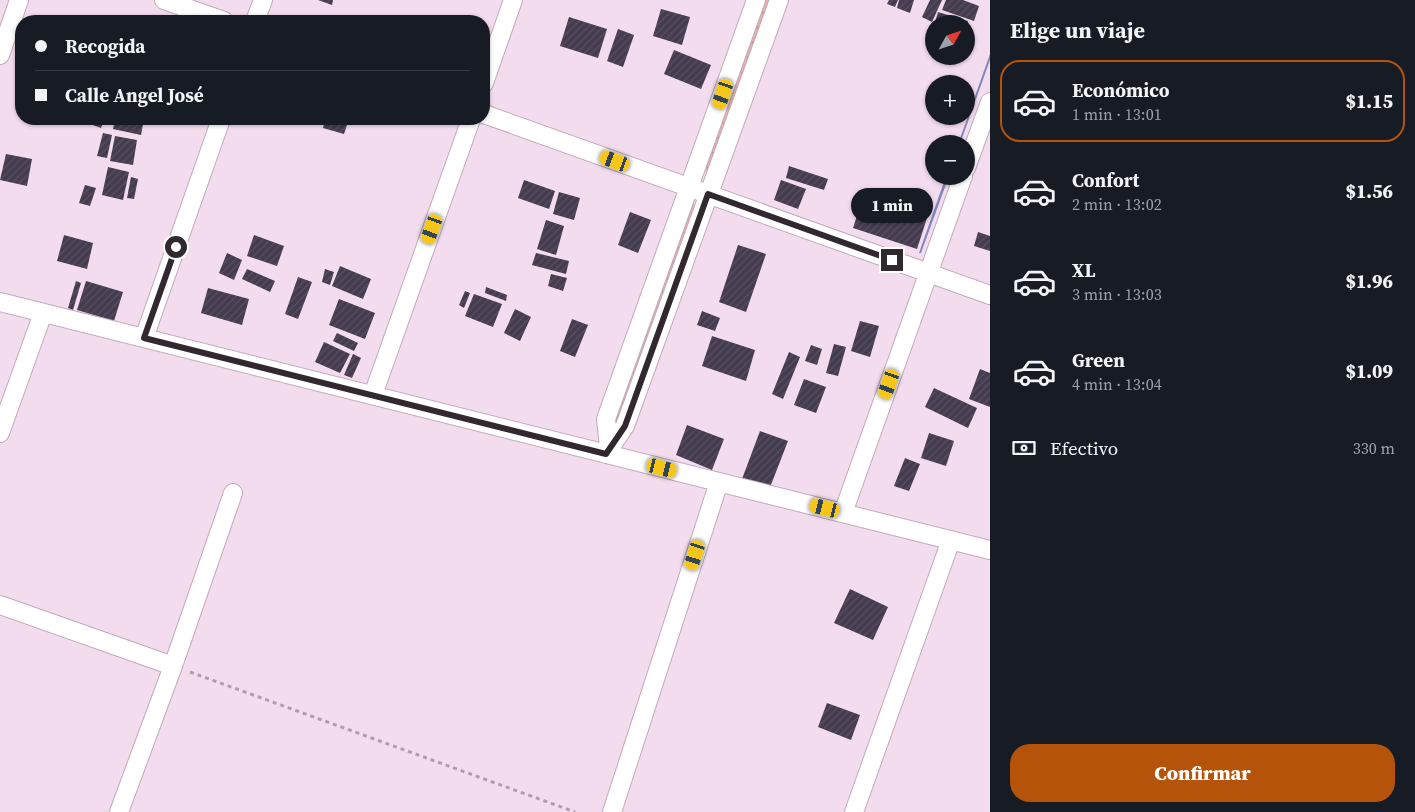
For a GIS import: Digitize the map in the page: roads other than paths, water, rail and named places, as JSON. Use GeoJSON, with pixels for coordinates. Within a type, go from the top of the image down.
{"type":"FeatureCollection","features":[{"type":"Feature","properties":{"kind":"street"},"geometry":{"type":"LineString","coordinates":[[0,55],[19,0]]}},
{"type":"Feature","properties":{"kind":"street"},"geometry":{"type":"LineString","coordinates":[[164,0],[207,15]]}},
{"type":"Feature","properties":{"kind":"street"},"geometry":{"type":"LineString","coordinates":[[257,15],[263,0]]}},
{"type":"Feature","properties":{"kind":"street"},"geometry":{"type":"LineString","coordinates":[[490,66],[513,0]]}},
{"type":"Feature","properties":{"kind":"street"},"geometry":{"type":"LineString","coordinates":[[607,450],[606,419],[756,0]]}},
{"type":"Feature","properties":{"kind":"street"},"geometry":{"type":"LineString","coordinates":[[607,450],[625,426],[779,0]]}},
{"type":"Feature","properties":{"kind":"street"},"geometry":{"type":"LineString","coordinates":[[975,143],[990,102]]}},
{"type":"Feature","properties":{"kind":"street"},"geometry":{"type":"LineString","coordinates":[[490,116],[990,295]]}},
{"type":"Feature","properties":{"kind":"street"},"geometry":{"type":"LineString","coordinates":[[144,338],[219,125]]}},
{"type":"Feature","properties":{"kind":"street"},"geometry":{"type":"LineString","coordinates":[[372,395],[469,125]]}},
{"type":"Feature","properties":{"kind":"street"},"geometry":{"type":"LineString","coordinates":[[843,513],[960,185]]}},
{"type":"Feature","properties":{"kind":"street"},"geometry":{"type":"LineString","coordinates":[[0,302],[372,395],[607,450],[719,482],[990,550]]}},
{"type":"Feature","properties":{"kind":"street"},"geometry":{"type":"LineString","coordinates":[[0,434],[43,313]]}},
{"type":"Feature","properties":{"kind":"street"},"geometry":{"type":"LineString","coordinates":[[612,812],[719,482]]}},
{"type":"Feature","properties":{"kind":"street"},"geometry":{"type":"LineString","coordinates":[[119,812],[173,666],[233,493]]}},
{"type":"Feature","properties":{"kind":"street"},"geometry":{"type":"LineString","coordinates":[[854,812],[951,540]]}},
{"type":"Feature","properties":{"kind":"street"},"geometry":{"type":"LineString","coordinates":[[0,605],[173,666]]}},
{"type":"Feature","properties":{"kind":"water"},"geometry":{"type":"Polygon","coordinates":[[[990,54],[990,60],[975,102],[975,96],[990,54]]]}},
{"type":"Feature","properties":{"kind":"water"},"geometry":{"type":"Polygon","coordinates":[[[965,125],[967,125],[963,135],[961,135],[965,125]]]}},
{"type":"Feature","properties":{"kind":"water"},"geometry":{"type":"Polygon","coordinates":[[[943,185],[946,185],[921,253],[919,253],[943,185]]]}}]}
